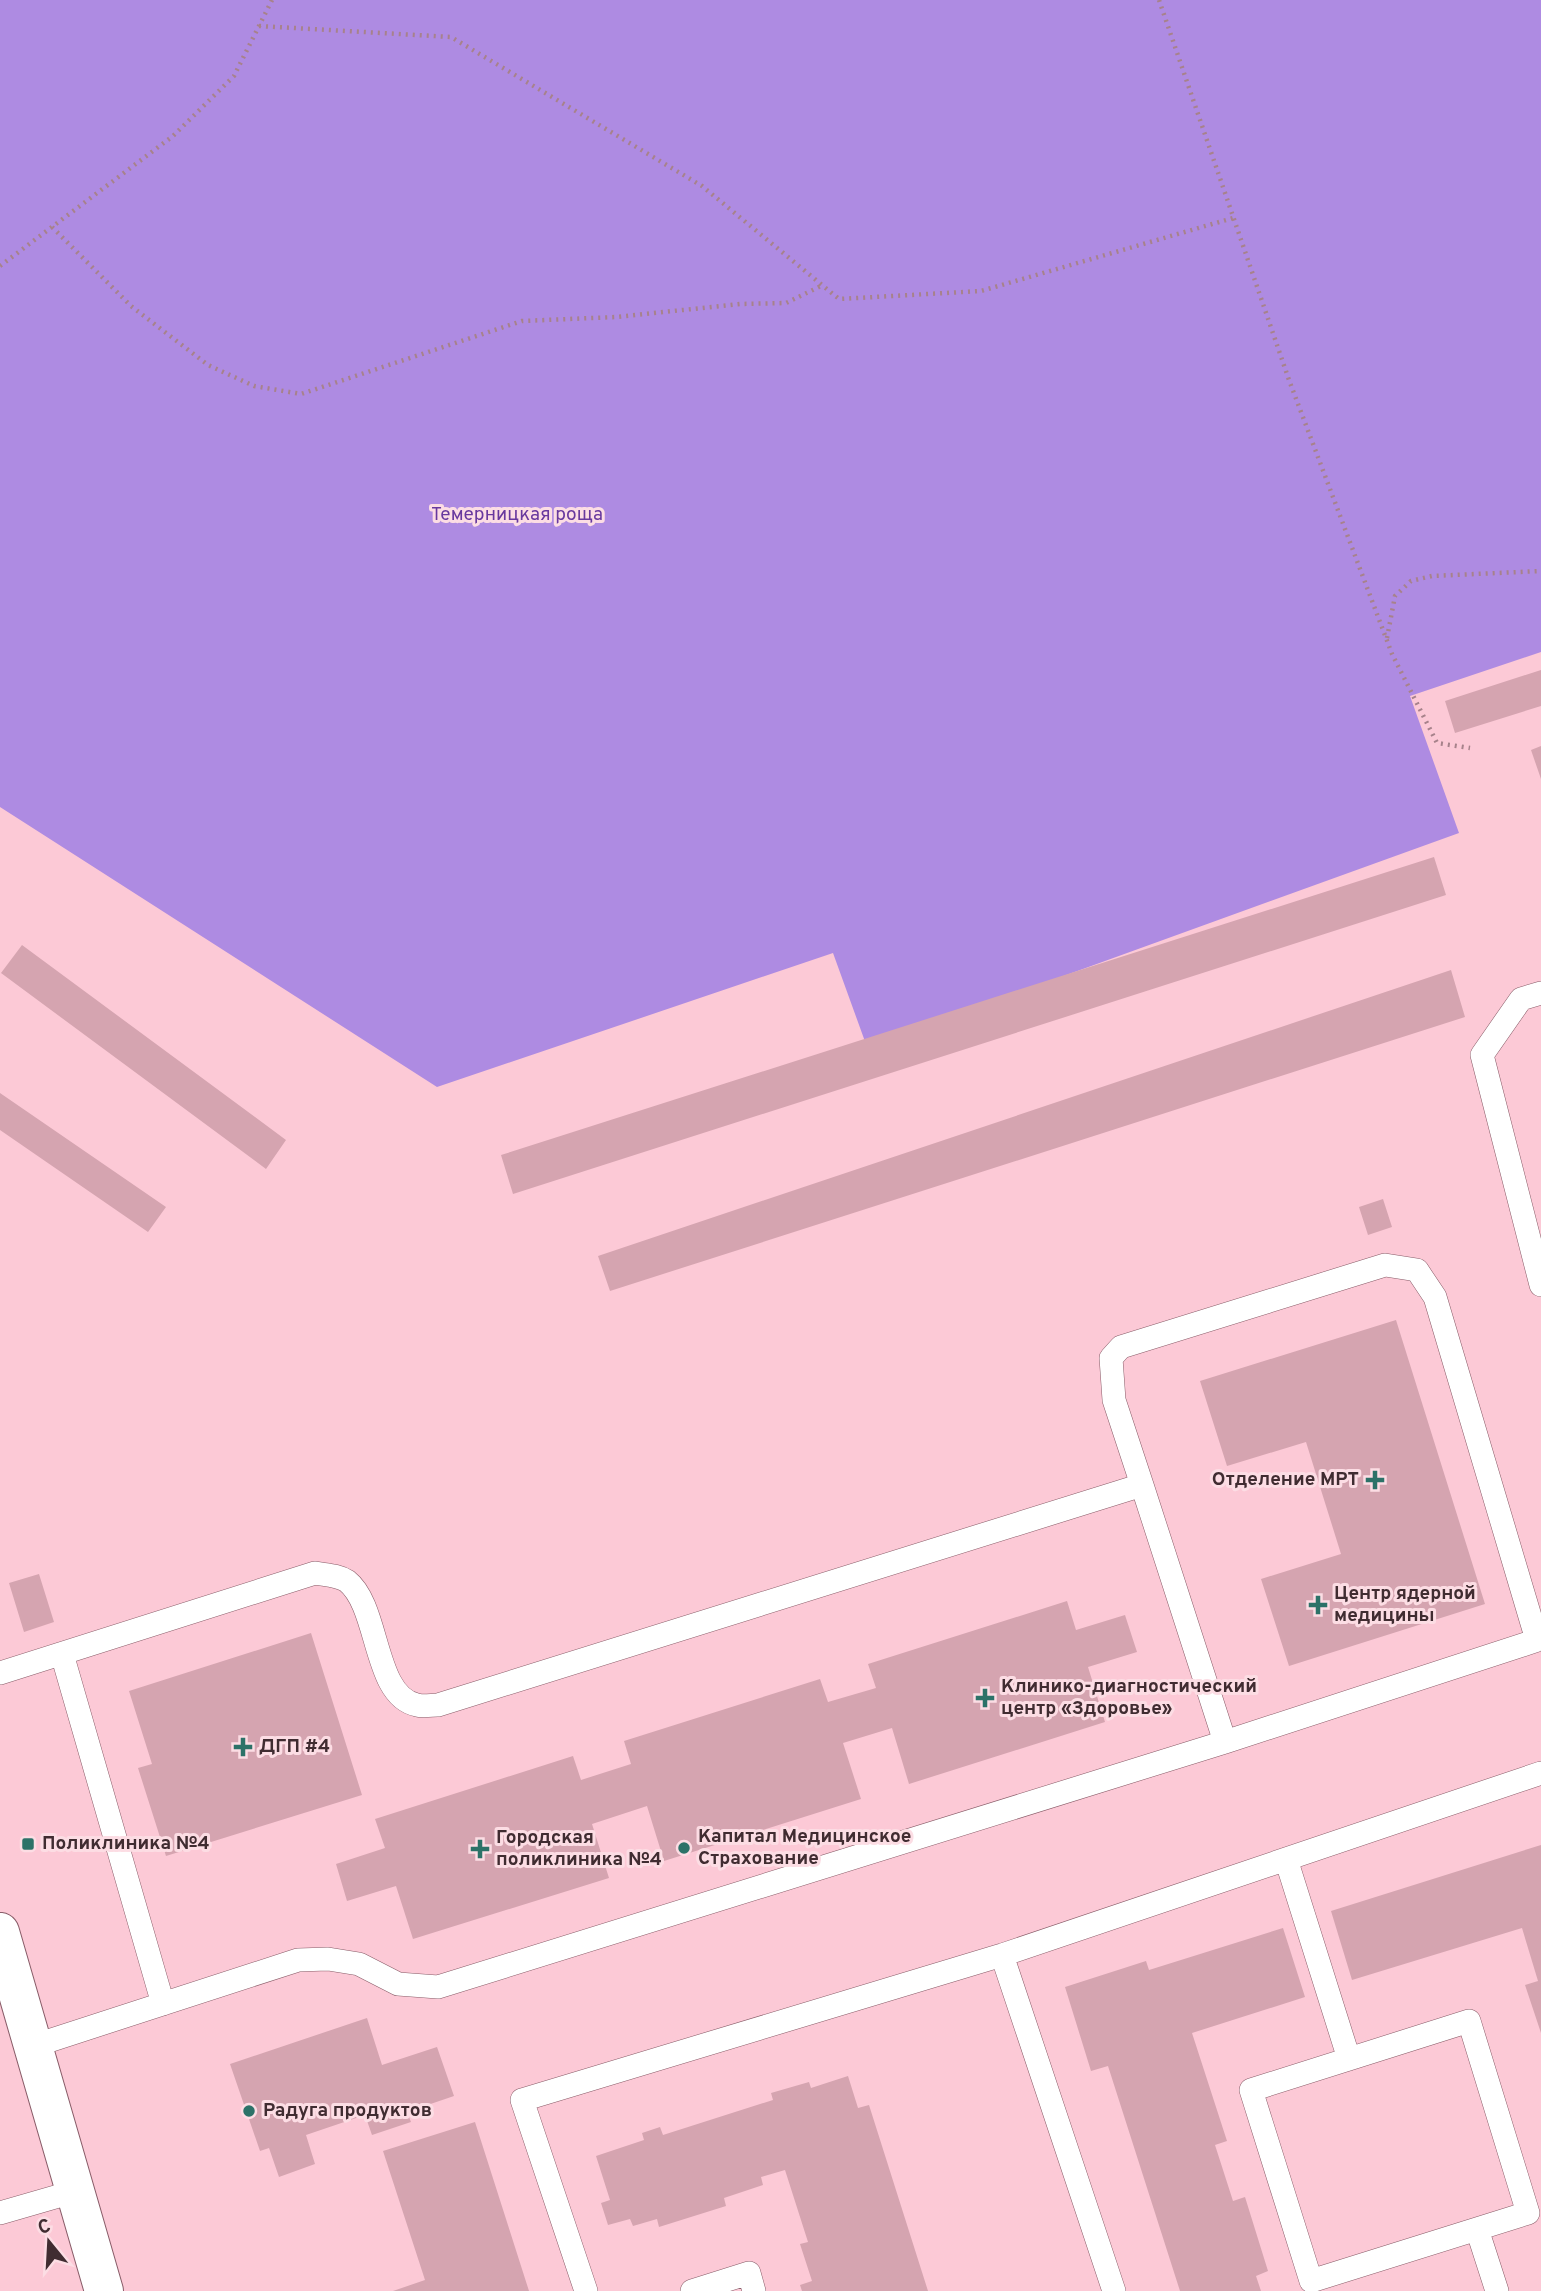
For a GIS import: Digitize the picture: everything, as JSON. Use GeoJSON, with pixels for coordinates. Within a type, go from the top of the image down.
{"type":"FeatureCollection","features":[{"type":"Feature","properties":{"kind":"street"},"geometry":{"type":"LineString","coordinates":[[0,1932],[104,2291]]}},
{"type":"Feature","properties":{"kind":"lane"},"geometry":{"type":"LineString","coordinates":[[1541,993],[1521,999],[1482,1055],[1541,1285]]}},
{"type":"Feature","properties":{"kind":"lane"},"geometry":{"type":"LineString","coordinates":[[33,2046],[298,1960],[328,1959],[359,1964],[398,1984],[438,1987],[1224,1742],[1539,1640],[1435,1297],[1417,1270],[1385,1265],[1121,1347],[1111,1358],[1114,1400],[1224,1742]]}},
{"type":"Feature","properties":{"kind":"lane"},"geometry":{"type":"LineString","coordinates":[[0,1673],[315,1573],[346,1581],[361,1598],[390,1683],[401,1696],[416,1705],[439,1705],[1142,1485]]}},
{"type":"Feature","properties":{"kind":"lane"},"geometry":{"type":"LineString","coordinates":[[62,1654],[163,2004]]}},
{"type":"Feature","properties":{"kind":"lane"},"geometry":{"type":"LineString","coordinates":[[586,2291],[522,2100],[1002,1955],[1541,1773]]}},
{"type":"Feature","properties":{"kind":"lane"},"geometry":{"type":"LineString","coordinates":[[1286,1859],[1349,2059]]}},
{"type":"Feature","properties":{"kind":"lane"},"geometry":{"type":"LineString","coordinates":[[1002,1955],[1114,2291]]}},
{"type":"Feature","properties":{"kind":"lane"},"geometry":{"type":"LineString","coordinates":[[1469,2021],[1528,2213],[1311,2281],[1251,2090],[1349,2059],[1469,2021]]}},
{"type":"Feature","properties":{"kind":"lane"},"geometry":{"type":"LineString","coordinates":[[0,2213],[76,2191]]}},
{"type":"Feature","properties":{"kind":"lane"},"geometry":{"type":"LineString","coordinates":[[1477,2229],[1497,2291]]}},
{"type":"Feature","properties":{"kind":"lane"},"geometry":{"type":"LineString","coordinates":[[692,2291],[749,2273],[754,2291]]}},
{"type":"Feature","properties":{"kind":"path"},"geometry":{"type":"LineString","coordinates":[[0,266],[173,136],[234,76],[272,0]]}},
{"type":"Feature","properties":{"kind":"path"},"geometry":{"type":"LineString","coordinates":[[1159,0],[1289,380],[1387,640],[1437,743],[1470,748]]}},
{"type":"Feature","properties":{"kind":"path"},"geometry":{"type":"LineString","coordinates":[[259,26],[451,37],[702,186],[839,299],[981,291],[1233,218]]}},
{"type":"Feature","properties":{"kind":"path"},"geometry":{"type":"LineString","coordinates":[[52,227],[131,306],[208,365],[254,386],[301,394],[522,321],[616,317],[740,304],[786,303],[823,285]]}},
{"type":"Feature","properties":{"kind":"path"},"geometry":{"type":"LineString","coordinates":[[1387,640],[1395,596],[1411,581],[1432,576],[1541,571]]}},
{"type":"Feature","properties":{"kind":"green space","name":"Темерницкая роща"},"geometry":{"type":"Polygon","coordinates":[[[0,0],[1541,0],[1541,652],[1410,696],[1459,833],[867,1047],[833,953],[437,1087],[0,807],[0,0]]]}},
{"type":"Feature","properties":{"kind":"building"},"geometry":{"type":"Polygon","coordinates":[[[1541,670],[1541,706],[1455,733],[1445,701],[1541,670]]]}},
{"type":"Feature","properties":{"kind":"building"},"geometry":{"type":"Polygon","coordinates":[[[1541,746],[1541,779],[1531,750],[1541,746]]]}},
{"type":"Feature","properties":{"kind":"building"},"geometry":{"type":"Polygon","coordinates":[[[1434,857],[1446,895],[513,1194],[501,1155],[1434,857]]]}},
{"type":"Feature","properties":{"kind":"building"},"geometry":{"type":"Polygon","coordinates":[[[22,945],[286,1140],[266,1169],[1,973],[22,945]]]}},
{"type":"Feature","properties":{"kind":"building"},"geometry":{"type":"Polygon","coordinates":[[[1451,970],[1465,1017],[610,1291],[598,1256],[1451,970]]]}},
{"type":"Feature","properties":{"kind":"building"},"geometry":{"type":"Polygon","coordinates":[[[0,1093],[166,1207],[148,1232],[0,1130],[0,1093]]]}},
{"type":"Feature","properties":{"kind":"building"},"geometry":{"type":"Polygon","coordinates":[[[1383,1199],[1392,1227],[1368,1235],[1359,1207],[1383,1199]]]}},
{"type":"Feature","properties":{"kind":"building"},"geometry":{"type":"Polygon","coordinates":[[[1396,1320],[1485,1604],[1289,1666],[1261,1579],[1341,1554],[1306,1442],[1227,1466],[1200,1381],[1396,1320]]]}},
{"type":"Feature","properties":{"kind":"building"},"geometry":{"type":"Polygon","coordinates":[[[39,1574],[54,1622],[24,1632],[9,1583],[39,1574]]]}},
{"type":"Feature","properties":{"kind":"building"},"geometry":{"type":"Polygon","coordinates":[[[1067,1601],[1076,1630],[1125,1615],[1137,1652],[1088,1667],[1105,1722],[909,1784],[892,1728],[843,1743],[861,1799],[664,1861],[647,1806],[592,1824],[609,1878],[413,1939],[396,1886],[347,1901],[336,1864],[385,1848],[375,1819],[573,1756],[581,1780],[631,1764],[624,1741],[820,1679],[828,1702],[876,1688],[868,1664],[1067,1601]]]}},
{"type":"Feature","properties":{"kind":"building"},"geometry":{"type":"Polygon","coordinates":[[[311,1633],[362,1795],[166,1856],[138,1768],[152,1764],[129,1691],[311,1633]]]}},
{"type":"Feature","properties":{"kind":"building"},"geometry":{"type":"Polygon","coordinates":[[[1541,1845],[1541,2033],[1525,1985],[1538,1981],[1522,1928],[1352,1980],[1331,1911],[1541,1845]]]}},
{"type":"Feature","properties":{"kind":"building"},"geometry":{"type":"Polygon","coordinates":[[[1283,1928],[1305,1997],[1192,2033],[1227,2141],[1215,2145],[1233,2201],[1245,2197],[1268,2271],[1256,2276],[1261,2291],[1180,2291],[1108,2066],[1091,2071],[1065,1987],[1146,1961],[1149,1970],[1283,1928]]]}},
{"type":"Feature","properties":{"kind":"building"},"geometry":{"type":"Polygon","coordinates":[[[367,2018],[382,2065],[437,2047],[454,2096],[407,2112],[411,2122],[372,2135],[365,2115],[306,2135],[315,2164],[279,2177],[269,2148],[260,2151],[230,2064],[367,2018]]]}},
{"type":"Feature","properties":{"kind":"building"},"geometry":{"type":"Polygon","coordinates":[[[848,2076],[858,2108],[869,2105],[928,2291],[802,2291],[800,2285],[812,2281],[800,2244],[808,2242],[785,2170],[761,2177],[763,2185],[724,2198],[726,2206],[659,2227],[657,2219],[633,2226],[630,2219],[608,2225],[601,2203],[610,2200],[596,2156],[644,2140],[642,2133],[660,2127],[663,2135],[773,2100],[771,2093],[809,2082],[811,2088],[848,2076]]]}},
{"type":"Feature","properties":{"kind":"building"},"geometry":{"type":"Polygon","coordinates":[[[475,2122],[529,2291],[393,2291],[425,2280],[383,2151],[475,2122]]]}},
{"type":"Feature","properties":{"kind":"place","name":"Отделение МРТ"},"geometry":{"type":"Point","coordinates":[1375,1480]}},
{"type":"Feature","properties":{"kind":"place","name":"Центр ядерной медицины"},"geometry":{"type":"Point","coordinates":[1318,1605]}},
{"type":"Feature","properties":{"kind":"place","name":"Клинико-диагностический центр «Здоровье»"},"geometry":{"type":"Point","coordinates":[985,1698]}},
{"type":"Feature","properties":{"kind":"place","name":"ДГП #4"},"geometry":{"type":"Point","coordinates":[243,1747]}},
{"type":"Feature","properties":{"kind":"place","name":"Поликлиника №4"},"geometry":{"type":"Point","coordinates":[28,1844]}},
{"type":"Feature","properties":{"kind":"place","name":"Капитал Медицинское Страхование"},"geometry":{"type":"Point","coordinates":[684,1848]}},
{"type":"Feature","properties":{"kind":"place","name":"Городская поликлиника №4"},"geometry":{"type":"Point","coordinates":[480,1849]}},
{"type":"Feature","properties":{"kind":"place","name":"Радуга продуктов"},"geometry":{"type":"Point","coordinates":[249,2111]}}]}
